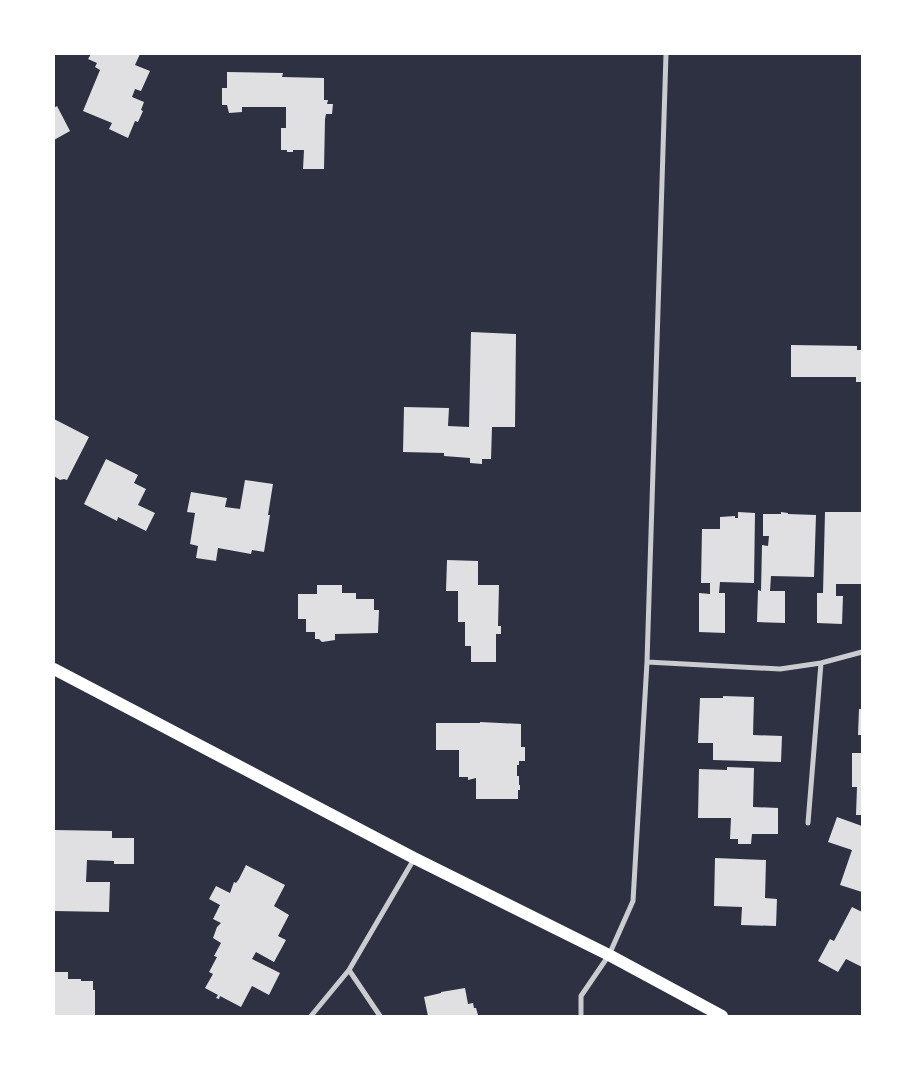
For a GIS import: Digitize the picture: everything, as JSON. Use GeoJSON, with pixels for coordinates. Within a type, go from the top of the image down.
{"type":"FeatureCollection","features":[{"type":"Feature","properties":{"kind":"main road"},"geometry":{"type":"LineString","coordinates":[[54,669],[414,858],[609,955],[722,1016]]}},
{"type":"Feature","properties":{"kind":"street"},"geometry":{"type":"LineString","coordinates":[[580,1016],[581,996],[609,955],[633,901],[647,662],[666,54]]}},
{"type":"Feature","properties":{"kind":"street"},"geometry":{"type":"LineString","coordinates":[[647,662],[780,669],[821,663],[862,652]]}},
{"type":"Feature","properties":{"kind":"street"},"geometry":{"type":"LineString","coordinates":[[808,823],[821,663]]}},
{"type":"Feature","properties":{"kind":"street"},"geometry":{"type":"LineString","coordinates":[[311,1016],[349,970],[414,858]]}},
{"type":"Feature","properties":{"kind":"street"},"geometry":{"type":"LineString","coordinates":[[349,970],[380,1016]]}},
{"type":"Feature","properties":{"kind":"building"},"geometry":{"type":"Polygon","coordinates":[[[91,54],[140,54],[135,65],[150,71],[141,91],[135,89],[132,97],[144,102],[141,110],[143,111],[138,122],[135,121],[128,138],[109,129],[112,123],[83,111],[100,70],[95,67],[97,63],[88,59],[91,54]]]}},
{"type":"Feature","properties":{"kind":"building"},"geometry":{"type":"Polygon","coordinates":[[[227,72],[283,73],[282,77],[324,78],[324,100],[328,100],[327,104],[333,104],[332,114],[326,114],[325,119],[324,169],[303,169],[304,150],[287,152],[287,150],[281,150],[281,128],[286,128],[286,107],[242,107],[242,112],[229,113],[227,105],[222,105],[222,88],[227,88],[227,72]]]}},
{"type":"Feature","properties":{"kind":"building"},"geometry":{"type":"Polygon","coordinates":[[[57,106],[70,131],[54,140],[54,108],[57,106]]]}},
{"type":"Feature","properties":{"kind":"building"},"geometry":{"type":"Polygon","coordinates":[[[471,332],[516,334],[515,427],[492,427],[491,459],[482,459],[482,464],[470,463],[470,458],[444,456],[444,453],[403,452],[404,407],[449,408],[448,426],[469,427],[471,332]]]}},
{"type":"Feature","properties":{"kind":"building"},"geometry":{"type":"Polygon","coordinates":[[[791,345],[857,346],[857,350],[862,350],[862,382],[856,382],[856,377],[791,377],[791,345]]]}},
{"type":"Feature","properties":{"kind":"building"},"geometry":{"type":"Polygon","coordinates":[[[54,419],[89,437],[67,480],[60,480],[54,476],[54,419]]]}},
{"type":"Feature","properties":{"kind":"building"},"geometry":{"type":"Polygon","coordinates":[[[106,459],[138,475],[134,483],[146,489],[138,505],[155,513],[146,531],[118,517],[117,521],[84,504],[106,459]]]}},
{"type":"Feature","properties":{"kind":"building"},"geometry":{"type":"Polygon","coordinates":[[[245,480],[273,484],[264,552],[252,550],[251,554],[218,548],[216,561],[196,558],[198,546],[190,544],[195,513],[187,512],[191,492],[227,498],[225,507],[240,509],[245,480]]]}},
{"type":"Feature","properties":{"kind":"building"},"geometry":{"type":"Polygon","coordinates":[[[738,512],[755,513],[754,583],[720,582],[719,593],[725,593],[725,633],[699,632],[699,593],[710,594],[710,583],[701,583],[702,529],[720,529],[720,517],[735,516],[735,518],[738,518],[738,512]]]}},
{"type":"Feature","properties":{"kind":"building"},"geometry":{"type":"Polygon","coordinates":[[[781,512],[816,515],[814,577],[771,576],[770,591],[785,591],[785,623],[757,622],[758,590],[761,591],[762,545],[768,546],[769,536],[763,536],[763,514],[781,514],[781,512]]]}},
{"type":"Feature","properties":{"kind":"building"},"geometry":{"type":"Polygon","coordinates":[[[825,512],[862,512],[862,584],[836,584],[836,596],[843,596],[842,624],[817,623],[817,593],[823,593],[825,512]]]}},
{"type":"Feature","properties":{"kind":"building"},"geometry":{"type":"Polygon","coordinates":[[[447,560],[478,561],[478,585],[499,585],[498,626],[501,626],[501,634],[496,634],[496,662],[471,662],[471,646],[465,646],[465,622],[458,622],[458,591],[446,591],[447,560]]]}},
{"type":"Feature","properties":{"kind":"building"},"geometry":{"type":"Polygon","coordinates":[[[317,585],[342,585],[342,593],[356,593],[356,599],[374,599],[374,610],[379,610],[378,633],[335,634],[335,640],[322,642],[319,639],[315,639],[315,632],[306,632],[306,619],[298,619],[298,594],[317,594],[317,585]]]}},
{"type":"Feature","properties":{"kind":"building"},"geometry":{"type":"Polygon","coordinates":[[[723,696],[754,697],[753,735],[782,736],[781,762],[713,760],[713,743],[698,743],[700,698],[723,698],[723,696]]]}},
{"type":"Feature","properties":{"kind":"building"},"geometry":{"type":"Polygon","coordinates":[[[859,709],[862,709],[862,735],[858,735],[859,709]]]}},
{"type":"Feature","properties":{"kind":"building"},"geometry":{"type":"Polygon","coordinates":[[[480,722],[521,724],[521,747],[525,747],[525,761],[519,761],[519,765],[517,765],[517,776],[519,776],[520,785],[518,799],[476,799],[476,778],[468,780],[468,777],[459,777],[459,750],[436,750],[436,723],[480,722]]]}},
{"type":"Feature","properties":{"kind":"building"},"geometry":{"type":"Polygon","coordinates":[[[852,753],[862,753],[862,815],[856,815],[857,787],[852,787],[852,753]]]}},
{"type":"Feature","properties":{"kind":"building"},"geometry":{"type":"Polygon","coordinates":[[[727,767],[754,768],[753,807],[778,808],[778,834],[752,834],[751,844],[738,844],[738,839],[730,839],[731,818],[698,818],[699,769],[727,770],[727,767]]]}},
{"type":"Feature","properties":{"kind":"building"},"geometry":{"type":"Polygon","coordinates":[[[837,817],[862,826],[862,892],[840,885],[852,850],[828,842],[837,817]]]}},
{"type":"Feature","properties":{"kind":"building"},"geometry":{"type":"Polygon","coordinates":[[[54,830],[112,831],[112,838],[134,838],[134,864],[114,864],[114,861],[87,860],[86,882],[110,882],[109,912],[54,911],[54,830]]]}},
{"type":"Feature","properties":{"kind":"building"},"geometry":{"type":"Polygon","coordinates":[[[715,858],[766,860],[765,898],[777,899],[776,926],[741,925],[742,907],[714,906],[715,858]]]}},
{"type":"Feature","properties":{"kind":"building"},"geometry":{"type":"Polygon","coordinates":[[[246,865],[285,885],[274,906],[289,915],[278,936],[286,940],[274,962],[256,952],[252,959],[280,973],[269,995],[252,986],[241,1007],[220,996],[219,999],[216,998],[218,995],[205,988],[213,974],[209,972],[217,957],[214,956],[221,943],[213,938],[217,927],[221,923],[213,919],[220,905],[209,899],[216,886],[230,893],[234,882],[236,883],[239,879],[246,865]]]}},
{"type":"Feature","properties":{"kind":"building"},"geometry":{"type":"Polygon","coordinates":[[[852,907],[862,912],[862,967],[846,959],[838,972],[818,961],[830,939],[834,941],[852,907]]]}},
{"type":"Feature","properties":{"kind":"building"},"geometry":{"type":"Polygon","coordinates":[[[54,972],[68,972],[68,979],[93,981],[95,1016],[54,1016],[54,972]]]}},
{"type":"Feature","properties":{"kind":"building"},"geometry":{"type":"Polygon","coordinates":[[[465,988],[468,1004],[473,1003],[478,1015],[428,1016],[424,997],[465,988]]]}}]}
